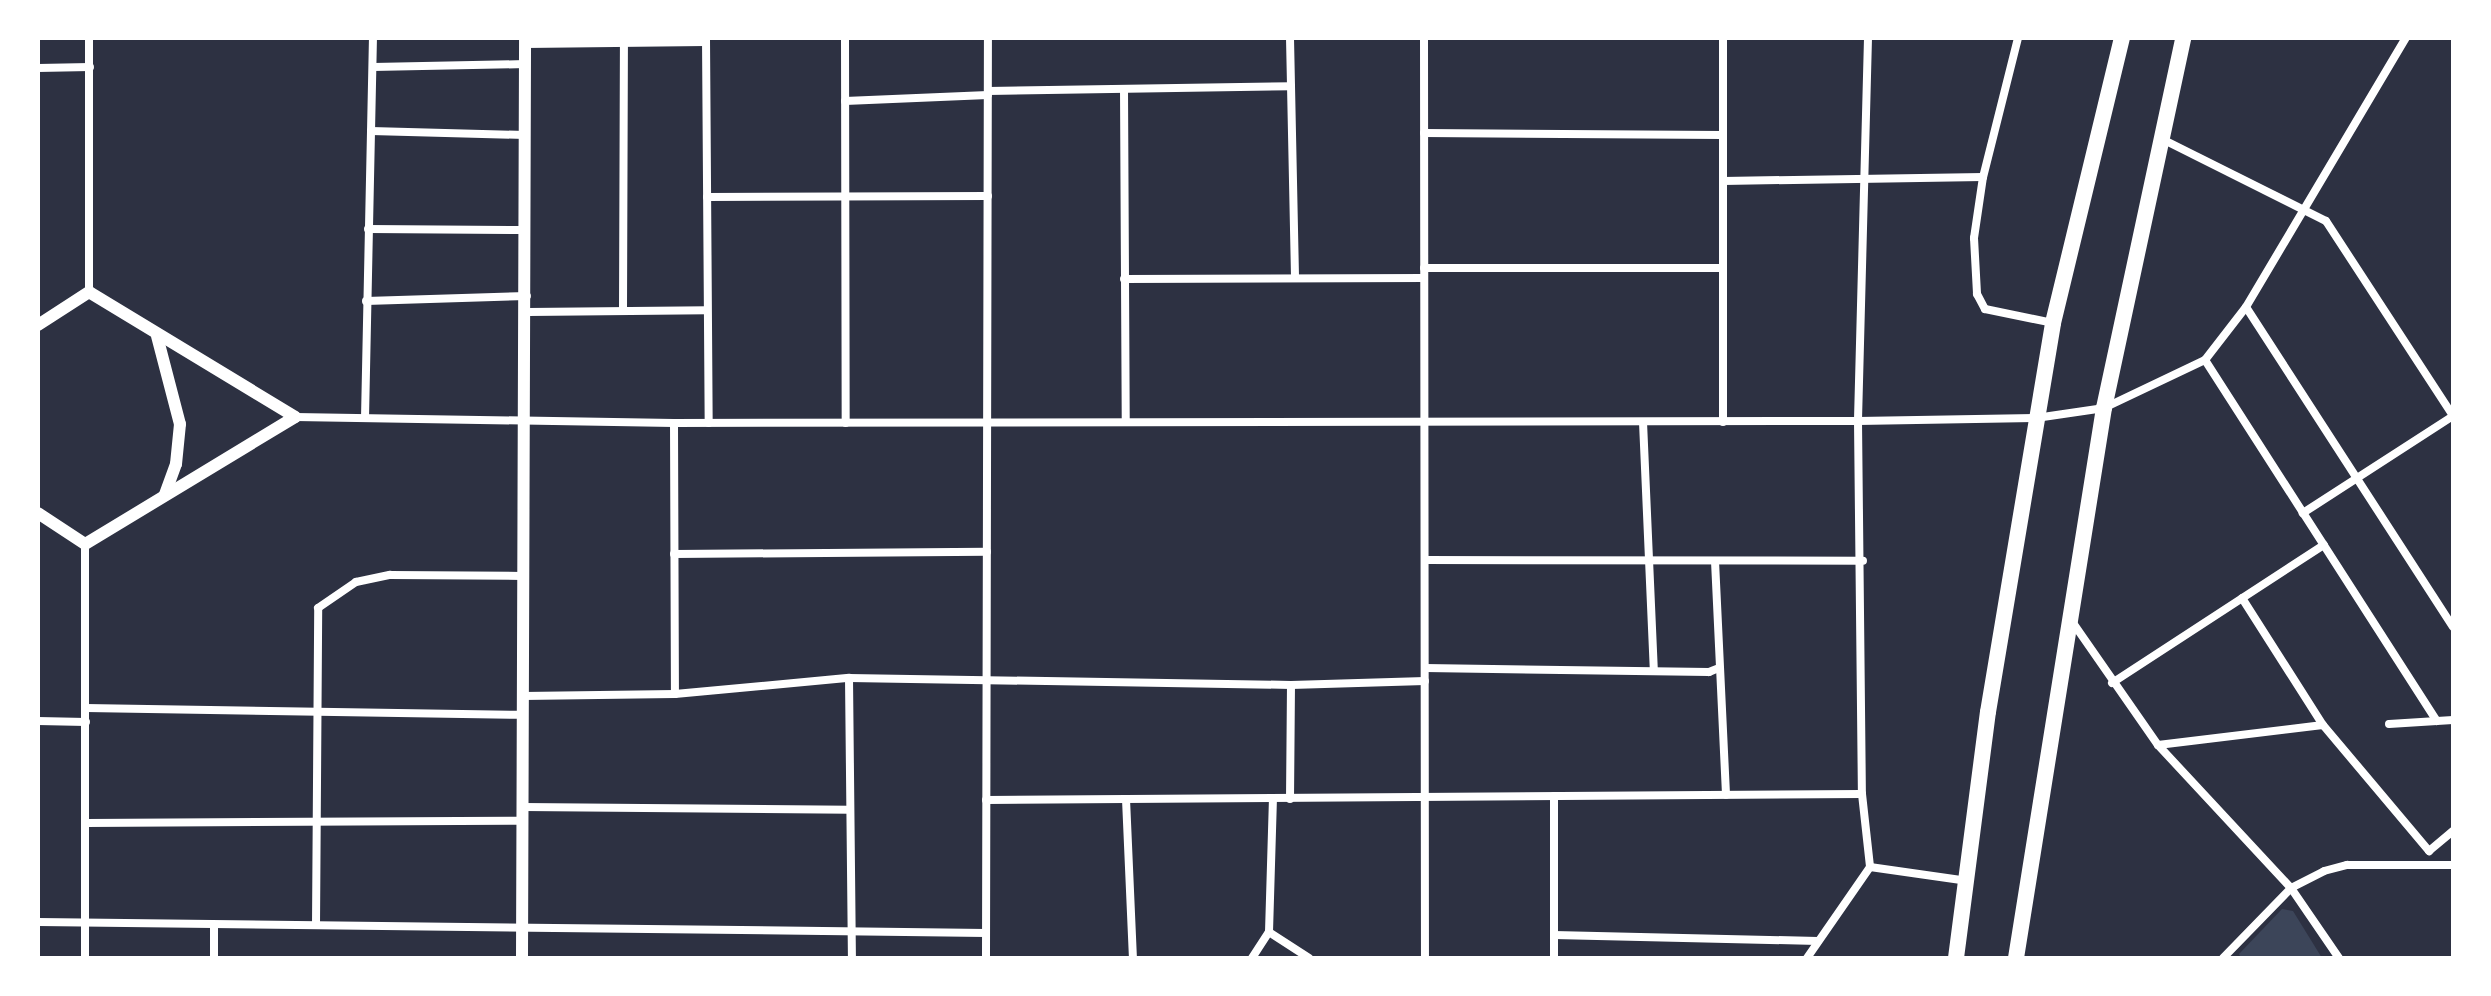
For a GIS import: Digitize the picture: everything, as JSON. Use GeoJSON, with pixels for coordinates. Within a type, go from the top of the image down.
{"type":"FeatureCollection","features":[{"type":"Feature","properties":{"kind":"main road"},"geometry":{"type":"LineString","coordinates":[[1956,958],[1988,712],[2053,323],[2122,38]]}},
{"type":"Feature","properties":{"kind":"main road"},"geometry":{"type":"LineString","coordinates":[[2016,958],[2068,616],[2104,408],[2183,38]]}},
{"type":"Feature","properties":{"kind":"street"},"geometry":{"type":"LineString","coordinates":[[89,38],[89,292]]}},
{"type":"Feature","properties":{"kind":"street"},"geometry":{"type":"LineString","coordinates":[[365,418],[373,38]]}},
{"type":"Feature","properties":{"kind":"street"},"geometry":{"type":"LineString","coordinates":[[845,38],[846,423]]}},
{"type":"Feature","properties":{"kind":"street"},"geometry":{"type":"LineString","coordinates":[[986,958],[988,38]]}},
{"type":"Feature","properties":{"kind":"street"},"geometry":{"type":"LineString","coordinates":[[1290,38],[1295,278]]}},
{"type":"Feature","properties":{"kind":"street"},"geometry":{"type":"LineString","coordinates":[[1424,38],[1425,958]]}},
{"type":"Feature","properties":{"kind":"street"},"geometry":{"type":"LineString","coordinates":[[1723,38],[1723,422]]}},
{"type":"Feature","properties":{"kind":"street"},"geometry":{"type":"LineString","coordinates":[[1807,958],[1870,867],[1862,794],[1863,561],[1858,421],[1868,38]]}},
{"type":"Feature","properties":{"kind":"street"},"geometry":{"type":"LineString","coordinates":[[2018,38],[1983,177],[1974,238],[1981,303],[1985,309],[2053,323]]}},
{"type":"Feature","properties":{"kind":"street"},"geometry":{"type":"LineString","coordinates":[[89,292],[295,417],[674,423],[987,419],[1126,422],[1723,422],[2036,418],[2104,408],[2205,360],[2246,307],[2303,206],[2406,38]]}},
{"type":"Feature","properties":{"kind":"street"},"geometry":{"type":"LineString","coordinates":[[522,958],[522,576],[528,312],[525,41],[624,43],[706,40],[709,423]]}},
{"type":"Feature","properties":{"kind":"street"},"geometry":{"type":"LineString","coordinates":[[623,310],[624,43]]}},
{"type":"Feature","properties":{"kind":"street"},"geometry":{"type":"LineString","coordinates":[[373,67],[525,64]]}},
{"type":"Feature","properties":{"kind":"street"},"geometry":{"type":"LineString","coordinates":[[38,68],[90,67]]}},
{"type":"Feature","properties":{"kind":"street"},"geometry":{"type":"LineString","coordinates":[[845,101],[988,93],[1291,86]]}},
{"type":"Feature","properties":{"kind":"street"},"geometry":{"type":"LineString","coordinates":[[1124,89],[1126,422]]}},
{"type":"Feature","properties":{"kind":"street"},"geometry":{"type":"LineString","coordinates":[[371,131],[525,135]]}},
{"type":"Feature","properties":{"kind":"street"},"geometry":{"type":"LineString","coordinates":[[1424,133],[1723,135]]}},
{"type":"Feature","properties":{"kind":"street"},"geometry":{"type":"LineString","coordinates":[[2160,138],[2303,206],[2326,221],[2453,416],[2303,513]]}},
{"type":"Feature","properties":{"kind":"street"},"geometry":{"type":"LineString","coordinates":[[1723,181],[1983,177]]}},
{"type":"Feature","properties":{"kind":"street"},"geometry":{"type":"LineString","coordinates":[[707,197],[988,196]]}},
{"type":"Feature","properties":{"kind":"street"},"geometry":{"type":"LineString","coordinates":[[368,229],[526,230]]}},
{"type":"Feature","properties":{"kind":"street"},"geometry":{"type":"LineString","coordinates":[[1124,279],[1723,268]]}},
{"type":"Feature","properties":{"kind":"street"},"geometry":{"type":"LineString","coordinates":[[38,325],[89,292]]}},
{"type":"Feature","properties":{"kind":"street"},"geometry":{"type":"LineString","coordinates":[[366,301],[528,296]]}},
{"type":"Feature","properties":{"kind":"street"},"geometry":{"type":"LineString","coordinates":[[2246,307],[2453,627]]}},
{"type":"Feature","properties":{"kind":"street"},"geometry":{"type":"LineString","coordinates":[[528,312],[707,310]]}},
{"type":"Feature","properties":{"kind":"street"},"geometry":{"type":"LineString","coordinates":[[157,336],[180,424],[165,495]]}},
{"type":"Feature","properties":{"kind":"street"},"geometry":{"type":"LineString","coordinates":[[2205,360],[2437,721]]}},
{"type":"Feature","properties":{"kind":"street"},"geometry":{"type":"LineString","coordinates":[[85,544],[295,417]]}},
{"type":"Feature","properties":{"kind":"street"},"geometry":{"type":"LineString","coordinates":[[1643,422],[1653,560],[1654,671]]}},
{"type":"Feature","properties":{"kind":"street"},"geometry":{"type":"LineString","coordinates":[[674,423],[675,694]]}},
{"type":"Feature","properties":{"kind":"street"},"geometry":{"type":"LineString","coordinates":[[38,513],[85,544]]}},
{"type":"Feature","properties":{"kind":"street"},"geometry":{"type":"LineString","coordinates":[[85,544],[85,958]]}},
{"type":"Feature","properties":{"kind":"street"},"geometry":{"type":"LineString","coordinates":[[2112,683],[2324,545]]}},
{"type":"Feature","properties":{"kind":"street"},"geometry":{"type":"LineString","coordinates":[[674,554],[987,552]]}},
{"type":"Feature","properties":{"kind":"street"},"geometry":{"type":"LineString","coordinates":[[1425,560],[1863,561]]}},
{"type":"Feature","properties":{"kind":"street"},"geometry":{"type":"LineString","coordinates":[[1715,561],[1726,795]]}},
{"type":"Feature","properties":{"kind":"street"},"geometry":{"type":"LineString","coordinates":[[316,925],[318,608],[356,582],[390,575],[522,576]]}},
{"type":"Feature","properties":{"kind":"street"},"geometry":{"type":"LineString","coordinates":[[2242,598],[2323,725],[2429,851],[2430,865]]}},
{"type":"Feature","properties":{"kind":"street"},"geometry":{"type":"LineString","coordinates":[[2068,616],[2158,745],[2291,888],[2339,958]]}},
{"type":"Feature","properties":{"kind":"street"},"geometry":{"type":"LineString","coordinates":[[1425,668],[1709,672],[1719,668]]}},
{"type":"Feature","properties":{"kind":"street"},"geometry":{"type":"LineString","coordinates":[[523,696],[675,694],[849,678],[1291,685],[1425,681]]}},
{"type":"Feature","properties":{"kind":"street"},"geometry":{"type":"LineString","coordinates":[[849,678],[852,958]]}},
{"type":"Feature","properties":{"kind":"street"},"geometry":{"type":"LineString","coordinates":[[1290,799],[1291,685]]}},
{"type":"Feature","properties":{"kind":"street"},"geometry":{"type":"LineString","coordinates":[[86,708],[523,715]]}},
{"type":"Feature","properties":{"kind":"street"},"geometry":{"type":"LineString","coordinates":[[2389,724],[2453,720]]}},
{"type":"Feature","properties":{"kind":"street"},"geometry":{"type":"LineString","coordinates":[[38,721],[86,722]]}},
{"type":"Feature","properties":{"kind":"street"},"geometry":{"type":"LineString","coordinates":[[2158,745],[2323,725]]}},
{"type":"Feature","properties":{"kind":"street"},"geometry":{"type":"LineString","coordinates":[[986,800],[1862,794]]}},
{"type":"Feature","properties":{"kind":"street"},"geometry":{"type":"LineString","coordinates":[[1554,796],[1554,958]]}},
{"type":"Feature","properties":{"kind":"street"},"geometry":{"type":"LineString","coordinates":[[1126,799],[1133,958]]}},
{"type":"Feature","properties":{"kind":"street"},"geometry":{"type":"LineString","coordinates":[[1252,958],[1269,932],[1273,799]]}},
{"type":"Feature","properties":{"kind":"street"},"geometry":{"type":"LineString","coordinates":[[86,823],[850,810]]}},
{"type":"Feature","properties":{"kind":"street"},"geometry":{"type":"LineString","coordinates":[[2429,851],[2453,831]]}},
{"type":"Feature","properties":{"kind":"street"},"geometry":{"type":"LineString","coordinates":[[2223,958],[2291,888],[2334,867],[2453,865]]}},
{"type":"Feature","properties":{"kind":"street"},"geometry":{"type":"LineString","coordinates":[[1870,867],[1968,881]]}},
{"type":"Feature","properties":{"kind":"street"},"geometry":{"type":"LineString","coordinates":[[38,922],[522,925],[986,933]]}},
{"type":"Feature","properties":{"kind":"street"},"geometry":{"type":"LineString","coordinates":[[214,925],[214,958]]}},
{"type":"Feature","properties":{"kind":"street"},"geometry":{"type":"LineString","coordinates":[[1269,932],[1309,958]]}},
{"type":"Feature","properties":{"kind":"street"},"geometry":{"type":"LineString","coordinates":[[1554,935],[1818,941]]}},
{"type":"Feature","properties":{"kind":"shaded area"},"geometry":{"type":"Polygon","coordinates":[[[2282,909],[2293,911],[2322,958],[2241,958],[2239,954],[2282,909]]]}}]}
